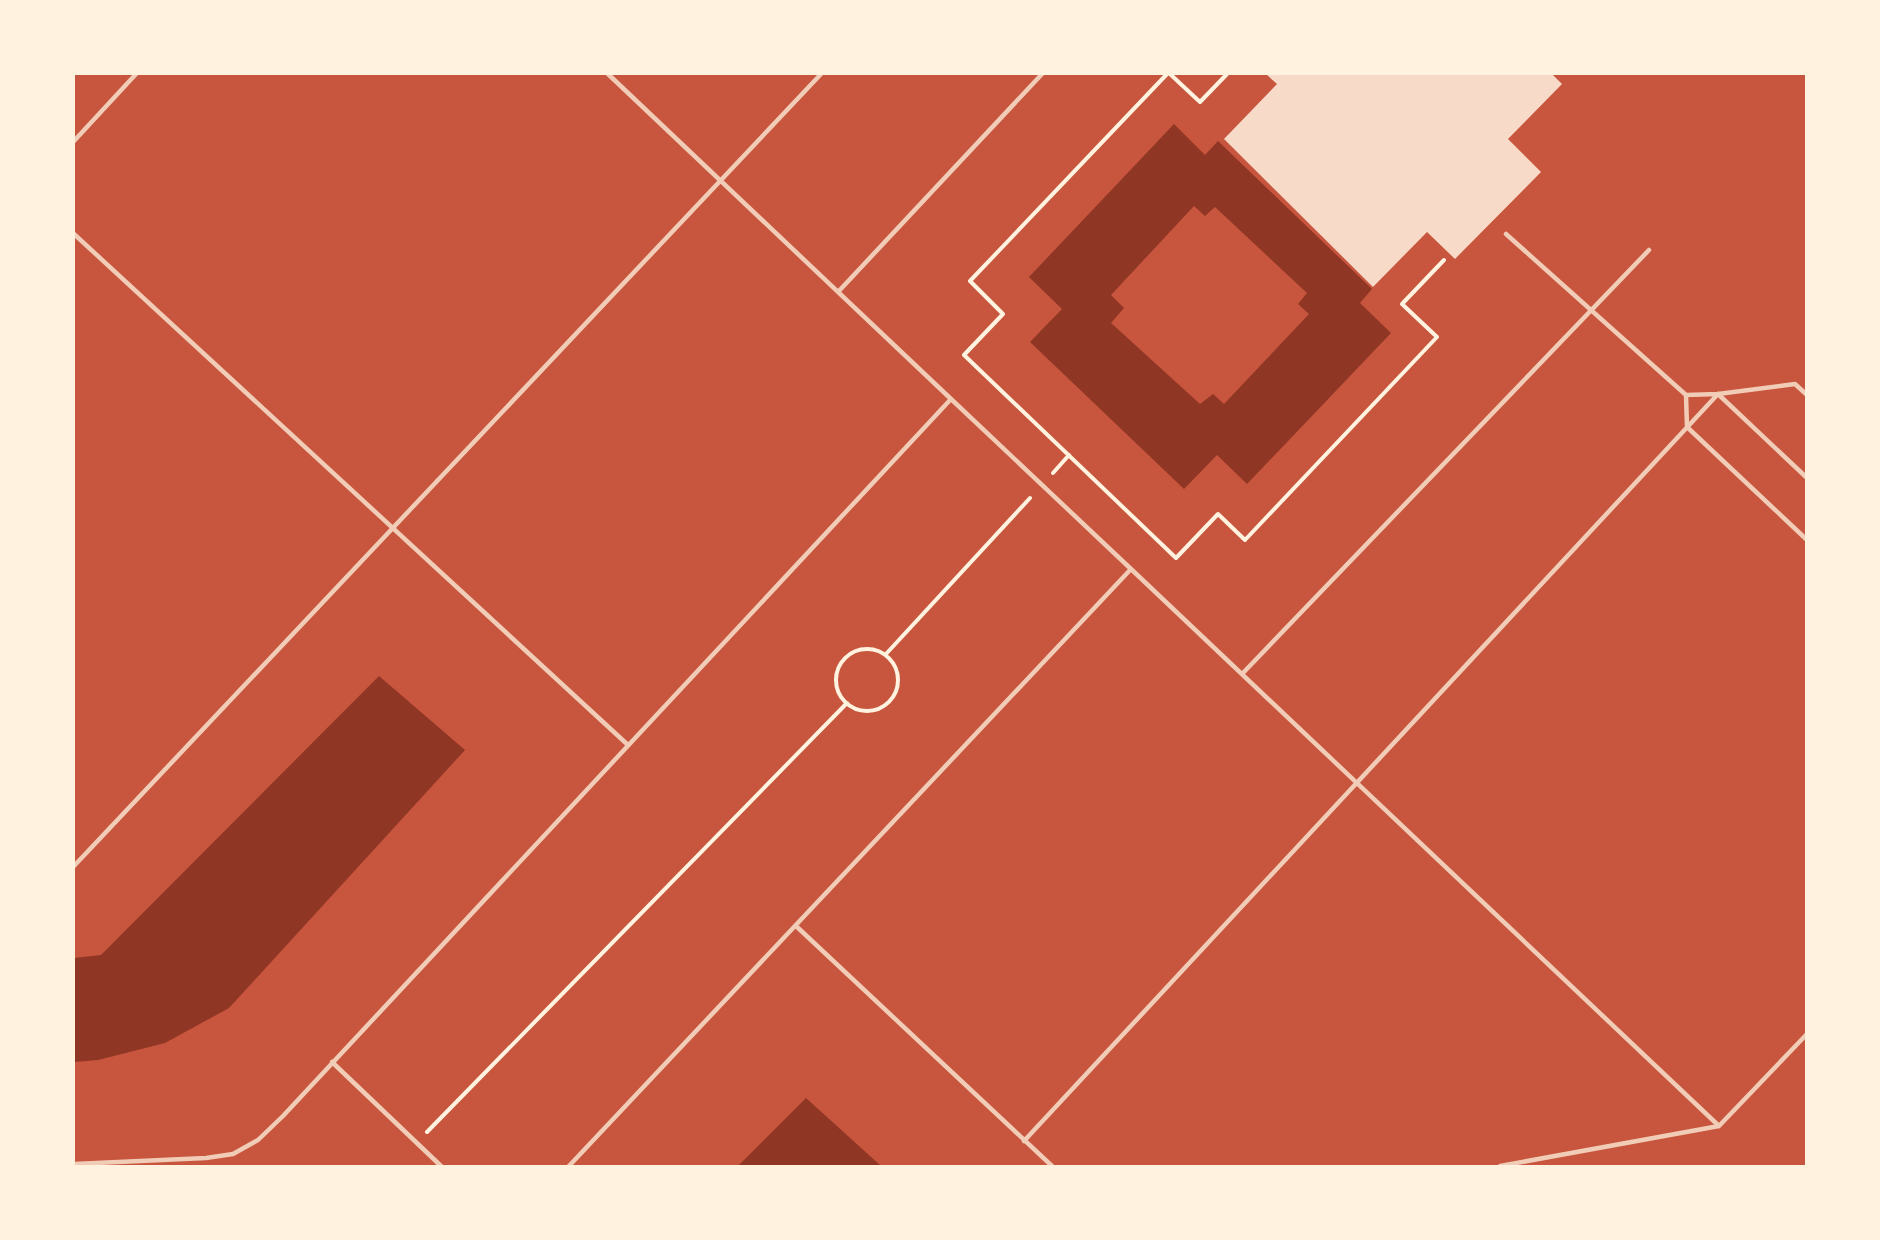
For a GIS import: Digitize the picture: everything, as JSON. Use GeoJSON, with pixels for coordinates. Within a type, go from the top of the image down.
{"type":"FeatureCollection","features":[{"type":"Feature","properties":{"kind":"lane"},"geometry":{"type":"LineString","coordinates":[[74,141],[136,74]]}},
{"type":"Feature","properties":{"kind":"lane"},"geometry":{"type":"LineString","coordinates":[[608,74],[1719,1126]]}},
{"type":"Feature","properties":{"kind":"lane"},"geometry":{"type":"LineString","coordinates":[[74,866],[821,74]]}},
{"type":"Feature","properties":{"kind":"lane"},"geometry":{"type":"LineString","coordinates":[[838,292],[1042,74]]}},
{"type":"Feature","properties":{"kind":"lane"},"geometry":{"type":"LineString","coordinates":[[74,234],[628,745]]}},
{"type":"Feature","properties":{"kind":"lane"},"geometry":{"type":"LineString","coordinates":[[1506,234],[1686,395],[1718,394],[1795,384],[1806,394]]}},
{"type":"Feature","properties":{"kind":"lane"},"geometry":{"type":"LineString","coordinates":[[1242,674],[1650,250]]}},
{"type":"Feature","properties":{"kind":"lane"},"geometry":{"type":"LineString","coordinates":[[1024,1141],[1718,394]]}},
{"type":"Feature","properties":{"kind":"lane"},"geometry":{"type":"LineString","coordinates":[[1718,394],[1806,477]]}},
{"type":"Feature","properties":{"kind":"lane"},"geometry":{"type":"LineString","coordinates":[[1686,395],[1687,427],[1806,539]]}},
{"type":"Feature","properties":{"kind":"lane"},"geometry":{"type":"LineString","coordinates":[[74,1164],[206,1158],[233,1154],[258,1140],[284,1116],[951,399]]}},
{"type":"Feature","properties":{"kind":"lane"},"geometry":{"type":"LineString","coordinates":[[569,1167],[1131,569]]}},
{"type":"Feature","properties":{"kind":"lane"},"geometry":{"type":"LineString","coordinates":[[796,926],[1052,1167]]}},
{"type":"Feature","properties":{"kind":"lane"},"geometry":{"type":"LineString","coordinates":[[1500,1167],[1719,1126],[1806,1035]]}},
{"type":"Feature","properties":{"kind":"lane"},"geometry":{"type":"LineString","coordinates":[[332,1062],[441,1167]]}},
{"type":"Feature","properties":{"kind":"path"},"geometry":{"type":"LineString","coordinates":[[1227,74],[1200,102],[1168,74],[970,282],[1003,314],[964,355],[1176,558],[1218,514],[1245,540],[1437,338],[1402,304],[1444,260]]}},
{"type":"Feature","properties":{"kind":"path"},"geometry":{"type":"LineString","coordinates":[[886,654],[1069,455]]}},
{"type":"Feature","properties":{"kind":"path"},"geometry":{"type":"LineString","coordinates":[[861,648],[886,654],[896,666],[899,677],[898,687],[893,697],[879,708],[867,711],[856,709],[847,703],[838,691],[836,680],[840,663],[851,652],[861,648]]}},
{"type":"Feature","properties":{"kind":"path"},"geometry":{"type":"LineString","coordinates":[[416,1143],[847,703]]}},
{"type":"Feature","properties":{"kind":"shaded area"},"geometry":{"type":"Polygon","coordinates":[[[1174,124],[1205,155],[1218,141],[1372,289],[1360,303],[1391,333],[1247,484],[1217,455],[1184,489],[1030,342],[1062,309],[1029,277],[1174,124]],[[1194,206],[1111,295],[1124,308],[1111,323],[1200,404],[1213,394],[1224,404],[1309,314],[1298,304],[1307,293],[1215,207],[1205,216],[1194,206]]]}},
{"type":"Feature","properties":{"kind":"shaded area"},"geometry":{"type":"Polygon","coordinates":[[[379,676],[465,750],[229,1008],[165,1043],[98,1060],[74,1062],[74,958],[101,955],[379,676]]]}},
{"type":"Feature","properties":{"kind":"shaded area"},"geometry":{"type":"Polygon","coordinates":[[[806,1098],[881,1166],[738,1166],[806,1098]]]}},
{"type":"Feature","properties":{"kind":"building"},"geometry":{"type":"Polygon","coordinates":[[[1266,74],[1552,74],[1562,84],[1508,139],[1541,172],[1455,259],[1427,232],[1373,287],[1224,139],[1277,84],[1266,74]]]}}]}
